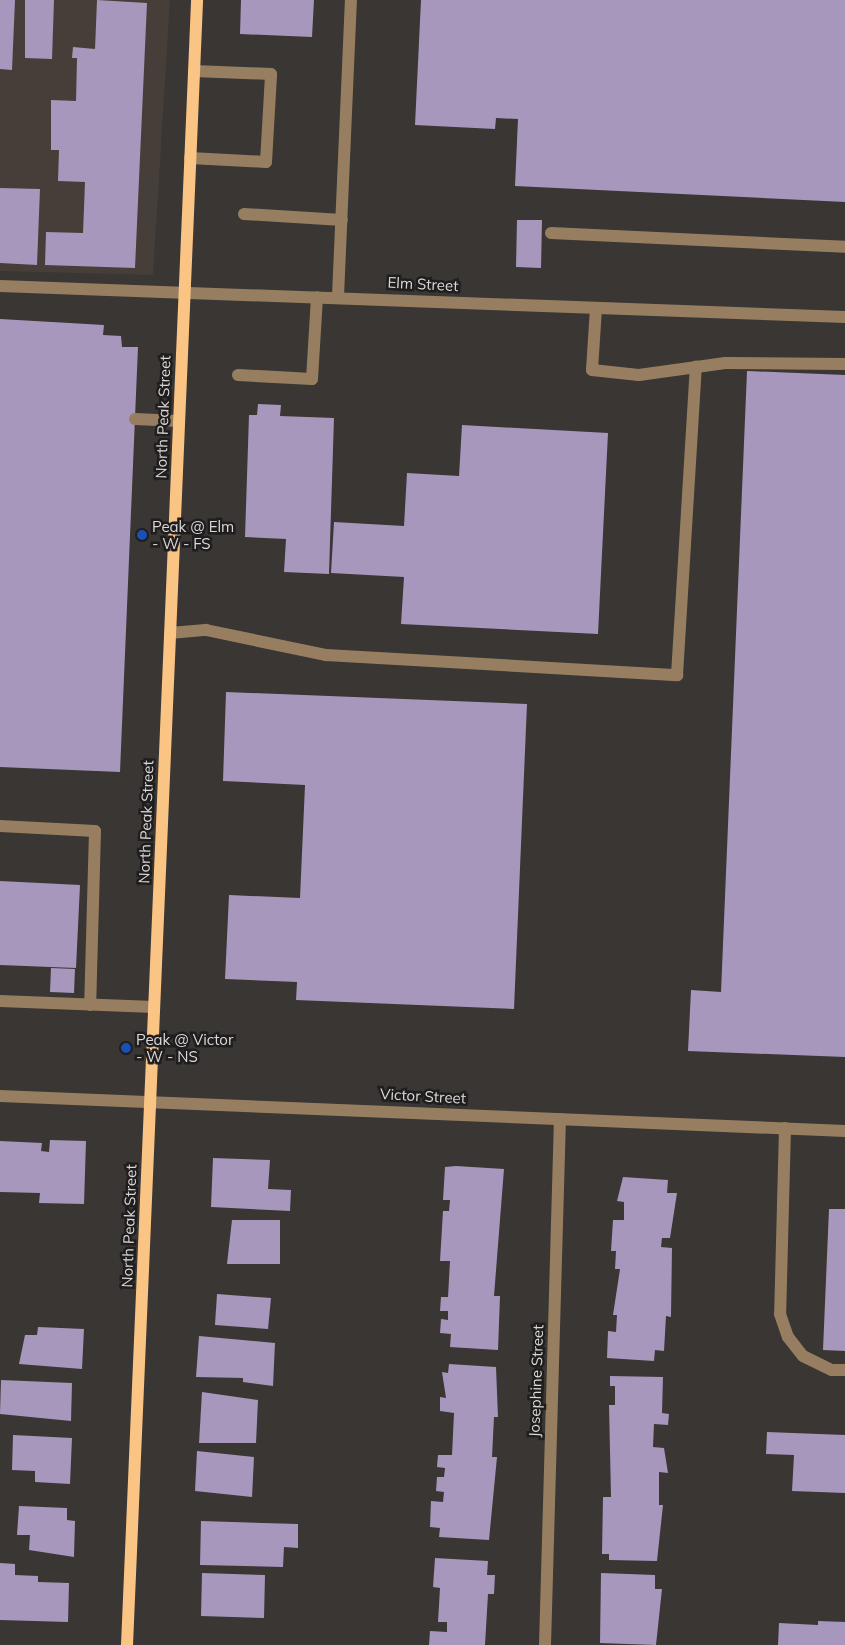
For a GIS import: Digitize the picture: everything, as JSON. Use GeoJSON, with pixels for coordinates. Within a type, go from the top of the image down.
{"type":"FeatureCollection","features":[{"type":"Feature","properties":{"kind":"main road","name":"North Peak Street"},"geometry":{"type":"LineString","coordinates":[[127,1645],[197,0]]}},
{"type":"Feature","properties":{"kind":"street"},"geometry":{"type":"LineString","coordinates":[[338,296],[351,0]]}},
{"type":"Feature","properties":{"kind":"street"},"geometry":{"type":"LineString","coordinates":[[190,158],[266,162],[272,74],[194,70]]}},
{"type":"Feature","properties":{"kind":"street"},"geometry":{"type":"LineString","coordinates":[[244,214],[342,220]]}},
{"type":"Feature","properties":{"kind":"street"},"geometry":{"type":"LineString","coordinates":[[551,233],[845,247]]}},
{"type":"Feature","properties":{"kind":"street","name":"Elm Street"},"geometry":{"type":"LineString","coordinates":[[0,286],[317,297],[338,296],[845,317]]}},
{"type":"Feature","properties":{"kind":"street"},"geometry":{"type":"LineString","coordinates":[[238,375],[312,379],[317,297]]}},
{"type":"Feature","properties":{"kind":"street"},"geometry":{"type":"LineString","coordinates":[[596,308],[592,370],[638,375],[725,363],[845,364]]}},
{"type":"Feature","properties":{"kind":"street"},"geometry":{"type":"LineString","coordinates":[[170,633],[206,630],[326,655],[678,674],[696,368]]}},
{"type":"Feature","properties":{"kind":"street"},"geometry":{"type":"LineString","coordinates":[[135,419],[179,421]]}},
{"type":"Feature","properties":{"kind":"street"},"geometry":{"type":"LineString","coordinates":[[0,826],[96,831],[90,1004]]}},
{"type":"Feature","properties":{"kind":"street"},"geometry":{"type":"LineString","coordinates":[[0,1001],[154,1007]]}},
{"type":"Feature","properties":{"kind":"street","name":"Victor Street"},"geometry":{"type":"LineString","coordinates":[[0,1096],[845,1131]]}},
{"type":"Feature","properties":{"kind":"street","name":"Josephine Street"},"geometry":{"type":"LineString","coordinates":[[545,1645],[560,1119]]}},
{"type":"Feature","properties":{"kind":"street"},"geometry":{"type":"LineString","coordinates":[[785,1128],[780,1314],[788,1338],[803,1356],[832,1370],[845,1370]]}},
{"type":"Feature","properties":{"kind":"shaded area"},"geometry":{"type":"Polygon","coordinates":[[[0,0],[170,0],[153,275],[0,271],[0,0]]]}},
{"type":"Feature","properties":{"kind":"building"},"geometry":{"type":"Polygon","coordinates":[[[0,0],[15,0],[12,70],[0,69],[0,0]]]}},
{"type":"Feature","properties":{"kind":"building"},"geometry":{"type":"Polygon","coordinates":[[[25,0],[54,0],[52,59],[25,58],[25,0]]]}},
{"type":"Feature","properties":{"kind":"building"},"geometry":{"type":"Polygon","coordinates":[[[97,0],[147,3],[135,268],[45,265],[46,232],[83,233],[85,182],[58,181],[59,150],[51,150],[51,100],[76,101],[77,58],[72,58],[73,47],[95,49],[97,0]]]}},
{"type":"Feature","properties":{"kind":"building"},"geometry":{"type":"Polygon","coordinates":[[[241,0],[314,0],[312,37],[240,34],[241,0]]]}},
{"type":"Feature","properties":{"kind":"building"},"geometry":{"type":"Polygon","coordinates":[[[421,0],[845,0],[845,202],[515,186],[518,119],[496,118],[495,129],[415,125],[421,0]]]}},
{"type":"Feature","properties":{"kind":"building"},"geometry":{"type":"Polygon","coordinates":[[[0,188],[40,189],[37,265],[0,263],[0,188]]]}},
{"type":"Feature","properties":{"kind":"building"},"geometry":{"type":"Polygon","coordinates":[[[517,220],[542,220],[541,268],[516,267],[517,220]]]}},
{"type":"Feature","properties":{"kind":"building"},"geometry":{"type":"Polygon","coordinates":[[[0,319],[104,325],[103,335],[121,336],[122,347],[138,347],[120,772],[0,767],[0,319]]]}},
{"type":"Feature","properties":{"kind":"building"},"geometry":{"type":"Polygon","coordinates":[[[747,371],[845,375],[845,1057],[688,1051],[691,990],[721,992],[747,371]]]}},
{"type":"Feature","properties":{"kind":"building"},"geometry":{"type":"Polygon","coordinates":[[[258,404],[281,405],[280,416],[334,418],[329,574],[284,572],[286,539],[245,537],[249,415],[257,415],[258,404]]]}},
{"type":"Feature","properties":{"kind":"building"},"geometry":{"type":"Polygon","coordinates":[[[462,425],[608,433],[598,634],[401,624],[404,577],[331,573],[334,522],[404,526],[407,473],[459,476],[462,425]]]}},
{"type":"Feature","properties":{"kind":"building"},"geometry":{"type":"Polygon","coordinates":[[[226,692],[527,704],[514,1009],[296,1000],[297,982],[225,979],[229,895],[300,898],[305,785],[223,781],[226,692]]]}},
{"type":"Feature","properties":{"kind":"building"},"geometry":{"type":"Polygon","coordinates":[[[0,881],[80,885],[76,968],[0,965],[0,881]]]}},
{"type":"Feature","properties":{"kind":"building"},"geometry":{"type":"Polygon","coordinates":[[[51,968],[75,969],[74,993],[50,992],[51,968]]]}},
{"type":"Feature","properties":{"kind":"building"},"geometry":{"type":"Polygon","coordinates":[[[50,1140],[86,1141],[84,1204],[39,1203],[40,1193],[0,1192],[0,1141],[42,1143],[41,1151],[49,1152],[50,1140]]]}},
{"type":"Feature","properties":{"kind":"building"},"geometry":{"type":"Polygon","coordinates":[[[213,1158],[270,1160],[268,1189],[291,1190],[290,1211],[211,1207],[213,1158]]]}},
{"type":"Feature","properties":{"kind":"building"},"geometry":{"type":"Polygon","coordinates":[[[445,1167],[504,1169],[494,1296],[500,1296],[498,1350],[450,1347],[451,1334],[440,1333],[441,1319],[448,1320],[448,1311],[440,1311],[441,1297],[448,1297],[450,1261],[440,1261],[443,1211],[449,1211],[450,1200],[443,1200],[445,1167]]]}},
{"type":"Feature","properties":{"kind":"building"},"geometry":{"type":"Polygon","coordinates":[[[623,1177],[668,1180],[667,1193],[677,1193],[670,1238],[662,1238],[661,1247],[672,1248],[671,1317],[666,1316],[664,1351],[655,1350],[654,1361],[607,1358],[608,1331],[616,1332],[617,1315],[613,1315],[620,1269],[615,1269],[616,1251],[611,1251],[613,1220],[624,1220],[624,1202],[617,1201],[623,1177]]]}},
{"type":"Feature","properties":{"kind":"building"},"geometry":{"type":"Polygon","coordinates":[[[829,1209],[845,1209],[845,1351],[823,1350],[829,1209]]]}},
{"type":"Feature","properties":{"kind":"building"},"geometry":{"type":"Polygon","coordinates":[[[232,1220],[280,1220],[280,1264],[227,1264],[232,1220]]]}},
{"type":"Feature","properties":{"kind":"building"},"geometry":{"type":"Polygon","coordinates":[[[217,1294],[271,1298],[268,1329],[215,1325],[217,1294]]]}},
{"type":"Feature","properties":{"kind":"building"},"geometry":{"type":"Polygon","coordinates":[[[38,1327],[84,1329],[82,1369],[19,1364],[25,1335],[37,1335],[38,1327]]]}},
{"type":"Feature","properties":{"kind":"building"},"geometry":{"type":"Polygon","coordinates":[[[199,1336],[275,1343],[273,1386],[243,1382],[243,1378],[196,1377],[199,1336]]]}},
{"type":"Feature","properties":{"kind":"building"},"geometry":{"type":"Polygon","coordinates":[[[449,1364],[496,1367],[498,1417],[494,1417],[492,1457],[497,1457],[489,1540],[439,1537],[440,1528],[430,1527],[431,1501],[443,1502],[444,1492],[436,1491],[437,1477],[444,1477],[445,1468],[437,1467],[438,1455],[452,1455],[454,1413],[440,1411],[440,1397],[446,1398],[442,1372],[448,1373],[449,1364]]]}},
{"type":"Feature","properties":{"kind":"building"},"geometry":{"type":"Polygon","coordinates":[[[610,1376],[663,1377],[662,1413],[669,1414],[668,1425],[654,1424],[653,1447],[664,1448],[668,1473],[659,1472],[659,1505],[663,1505],[657,1561],[609,1560],[609,1554],[602,1554],[603,1497],[611,1497],[609,1405],[615,1405],[615,1386],[610,1386],[610,1376]]]}},
{"type":"Feature","properties":{"kind":"building"},"geometry":{"type":"Polygon","coordinates":[[[1,1380],[72,1383],[71,1421],[0,1414],[1,1380]]]}},
{"type":"Feature","properties":{"kind":"building"},"geometry":{"type":"Polygon","coordinates":[[[202,1392],[258,1400],[256,1443],[199,1443],[202,1392]]]}},
{"type":"Feature","properties":{"kind":"building"},"geometry":{"type":"Polygon","coordinates":[[[767,1432],[845,1435],[845,1493],[792,1491],[794,1455],[766,1454],[767,1432]]]}},
{"type":"Feature","properties":{"kind":"building"},"geometry":{"type":"Polygon","coordinates":[[[13,1435],[72,1438],[70,1484],[35,1482],[35,1471],[12,1470],[13,1435]]]}},
{"type":"Feature","properties":{"kind":"building"},"geometry":{"type":"Polygon","coordinates":[[[197,1451],[254,1457],[252,1497],[195,1491],[197,1451]]]}},
{"type":"Feature","properties":{"kind":"building"},"geometry":{"type":"Polygon","coordinates":[[[19,1506],[67,1508],[67,1520],[75,1521],[74,1557],[29,1550],[30,1535],[17,1535],[19,1506]]]}},
{"type":"Feature","properties":{"kind":"building"},"geometry":{"type":"Polygon","coordinates":[[[201,1521],[298,1524],[298,1548],[284,1547],[283,1567],[200,1565],[201,1521]]]}},
{"type":"Feature","properties":{"kind":"building"},"geometry":{"type":"Polygon","coordinates":[[[435,1558],[488,1561],[487,1575],[495,1575],[494,1594],[488,1594],[485,1645],[429,1645],[430,1631],[447,1632],[447,1622],[438,1622],[440,1588],[433,1587],[435,1558]]]}},
{"type":"Feature","properties":{"kind":"building"},"geometry":{"type":"Polygon","coordinates":[[[0,1563],[15,1564],[15,1575],[38,1576],[38,1582],[69,1583],[68,1622],[0,1620],[0,1563]]]}},
{"type":"Feature","properties":{"kind":"building"},"geometry":{"type":"Polygon","coordinates":[[[202,1573],[265,1575],[264,1618],[201,1616],[202,1573]]]}},
{"type":"Feature","properties":{"kind":"building"},"geometry":{"type":"Polygon","coordinates":[[[601,1573],[655,1575],[655,1589],[662,1589],[656,1645],[600,1643],[601,1573]]]}},
{"type":"Feature","properties":{"kind":"building"},"geometry":{"type":"Polygon","coordinates":[[[818,1621],[845,1622],[845,1645],[778,1645],[779,1623],[818,1625],[818,1621]]]}},
{"type":"Feature","properties":{"kind":"place","name":"Peak @ Elm - W - FS"},"geometry":{"type":"Point","coordinates":[142,535]}},
{"type":"Feature","properties":{"kind":"place","name":"Peak @ Victor - W - NS"},"geometry":{"type":"Point","coordinates":[126,1048]}}]}
